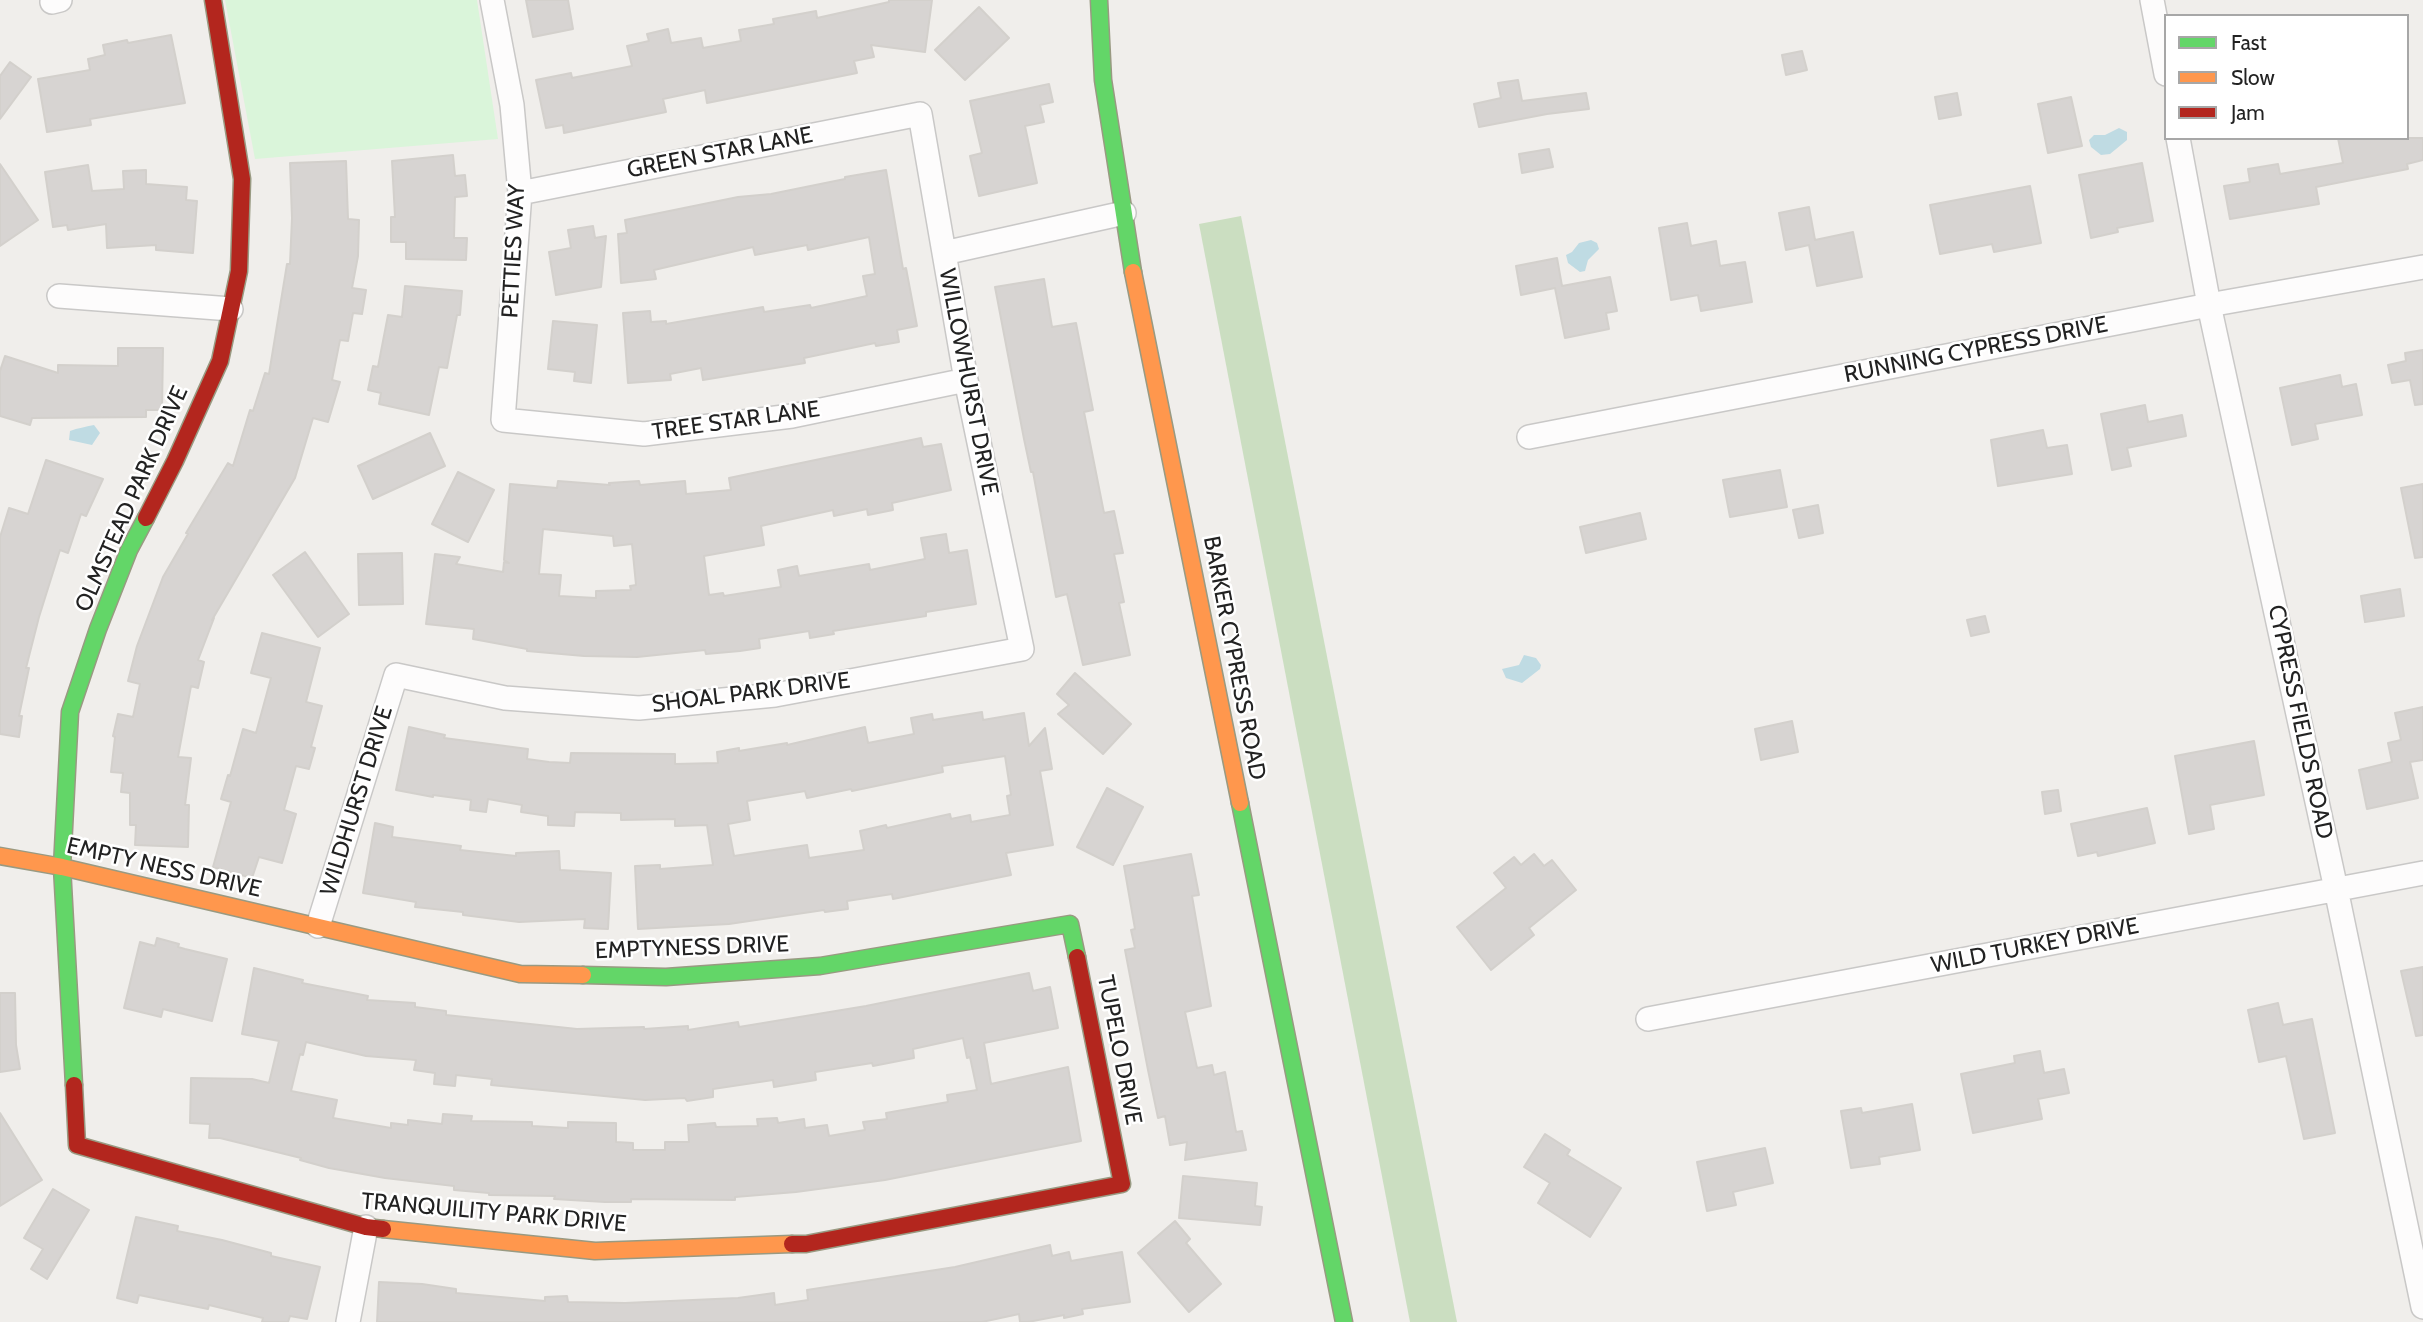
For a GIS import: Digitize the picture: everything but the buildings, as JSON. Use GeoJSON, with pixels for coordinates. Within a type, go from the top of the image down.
{"type":"FeatureCollection","features":[{"type":"Feature","properties":{"kind":"street","name":"OLMSTEAD PARK DRIVE"},"geometry":{"type":"LineString","coordinates":[[78,1145],[62,867],[70,712],[98,629],[130,550],[175,461],[220,361],[239,271],[242,179],[213,0]]}},
{"type":"Feature","properties":{"kind":"street","name":"PETTIES WAY"},"geometry":{"type":"LineString","coordinates":[[492,0],[512,105],[520,193],[503,420]]}},
{"type":"Feature","properties":{"kind":"street","name":"BARKER CYPRESS ROAD"},"geometry":{"type":"LineString","coordinates":[[1099,0],[1103,80],[1138,293],[1343,1322]]}},
{"type":"Feature","properties":{"kind":"street"},"geometry":{"type":"LineString","coordinates":[[2152,0],[2164,63]]}},
{"type":"Feature","properties":{"kind":"street","name":"GREEN STAR LANE"},"geometry":{"type":"LineString","coordinates":[[520,193],[920,114]]}},
{"type":"Feature","properties":{"kind":"street","name":"WILLOWHURST DRIVE"},"geometry":{"type":"LineString","coordinates":[[920,114],[966,380],[1022,649]]}},
{"type":"Feature","properties":{"kind":"street","name":"CYPRESS FIELDS ROAD"},"geometry":{"type":"LineString","coordinates":[[2178,140],[2209,305],[2336,889],[2423,1307]]}},
{"type":"Feature","properties":{"kind":"street"},"geometry":{"type":"LineString","coordinates":[[944,253],[1124,213]]}},
{"type":"Feature","properties":{"kind":"street","name":"RUNNING CYPRESS DRIVE"},"geometry":{"type":"LineString","coordinates":[[1529,437],[2209,305],[2423,267]]}},
{"type":"Feature","properties":{"kind":"street"},"geometry":{"type":"LineString","coordinates":[[59,296],[231,309]]}},
{"type":"Feature","properties":{"kind":"street","name":"TREE STAR LANE"},"geometry":{"type":"LineString","coordinates":[[503,420],[644,434],[792,416],[966,380]]}},
{"type":"Feature","properties":{"kind":"street","name":"SHOAL PARK DRIVE"},"geometry":{"type":"LineString","coordinates":[[396,675],[505,698],[639,708],[775,695],[1022,649]]}},
{"type":"Feature","properties":{"kind":"street","name":"WILDHURST DRIVE"},"geometry":{"type":"LineString","coordinates":[[318,926],[396,675]]}},
{"type":"Feature","properties":{"kind":"street","name":"EMPTY NESS DRIVE"},"geometry":{"type":"LineString","coordinates":[[0,856],[62,867],[318,926]]}},
{"type":"Feature","properties":{"kind":"street","name":"WILD TURKEY DRIVE"},"geometry":{"type":"LineString","coordinates":[[1648,1018],[2423,873]]}},
{"type":"Feature","properties":{"kind":"street","name":"EMPTYNESS DRIVE"},"geometry":{"type":"LineString","coordinates":[[318,926],[520,974],[666,976],[820,966],[1070,924]]}},
{"type":"Feature","properties":{"kind":"street","name":"TUPELO DRIVE"},"geometry":{"type":"LineString","coordinates":[[1070,924],[1122,1184]]}},
{"type":"Feature","properties":{"kind":"street","name":"TRANQUILITY PARK DRIVE"},"geometry":{"type":"LineString","coordinates":[[78,1145],[366,1227],[595,1251],[806,1244],[1122,1184]]}},
{"type":"Feature","properties":{"kind":"street"},"geometry":{"type":"LineString","coordinates":[[348,1322],[366,1227]]}},
{"type":"Feature","properties":{"kind":"green space"},"geometry":{"type":"Polygon","coordinates":[[[225,0],[477,0],[498,139],[255,159],[225,0]]]}},
{"type":"Feature","properties":{"kind":"green space"},"geometry":{"type":"Polygon","coordinates":[[[1241,216],[1457,1322],[1410,1322],[1199,224],[1241,216]]]}},
{"type":"Feature","properties":{"kind":"water"},"geometry":{"type":"Polygon","coordinates":[[[2119,128],[2127,132],[2127,140],[2110,154],[2101,155],[2091,147],[2089,140],[2094,135],[2105,135],[2119,128]]]}},
{"type":"Feature","properties":{"kind":"water"},"geometry":{"type":"Polygon","coordinates":[[[1591,240],[1597,243],[1599,249],[1588,260],[1585,271],[1580,272],[1568,263],[1566,255],[1579,243],[1591,240]]]}},
{"type":"Feature","properties":{"kind":"water"},"geometry":{"type":"Polygon","coordinates":[[[94,425],[100,433],[92,445],[69,440],[70,431],[94,425]]]}},
{"type":"Feature","properties":{"kind":"water"},"geometry":{"type":"Polygon","coordinates":[[[1524,655],[1536,658],[1541,665],[1540,669],[1522,683],[1506,678],[1502,669],[1519,665],[1524,655]]]}},
{"type":"Feature","properties":{"kind":"traffic: fast"},"geometry":{"type":"LineString","coordinates":[[1099,0],[1103,80],[1133,272]]}},
{"type":"Feature","properties":{"kind":"traffic: fast"},"geometry":{"type":"LineString","coordinates":[[74,1085],[62,867],[70,712],[98,629],[129,550],[146,518]]}},
{"type":"Feature","properties":{"kind":"traffic: fast"},"geometry":{"type":"LineString","coordinates":[[1240,803],[1344,1322]]}},
{"type":"Feature","properties":{"kind":"traffic: fast"},"geometry":{"type":"LineString","coordinates":[[583,975],[666,977],[820,966],[1070,924],[1077,957]]}},
{"type":"Feature","properties":{"kind":"traffic: slow"},"geometry":{"type":"LineString","coordinates":[[1133,272],[1240,803]]}},
{"type":"Feature","properties":{"kind":"traffic: slow"},"geometry":{"type":"LineString","coordinates":[[0,856],[62,867],[520,974],[583,975]]}},
{"type":"Feature","properties":{"kind":"traffic: slow"},"geometry":{"type":"LineString","coordinates":[[383,1229],[595,1251],[792,1244]]}},
{"type":"Feature","properties":{"kind":"traffic: jam"},"geometry":{"type":"LineString","coordinates":[[146,518],[220,361],[239,271],[242,179],[213,0]]}},
{"type":"Feature","properties":{"kind":"traffic: jam"},"geometry":{"type":"LineString","coordinates":[[792,1244],[806,1244],[1122,1184],[1077,957]]}},
{"type":"Feature","properties":{"kind":"traffic: jam"},"geometry":{"type":"LineString","coordinates":[[74,1085],[77,1145],[366,1227],[383,1229]]}}]}
